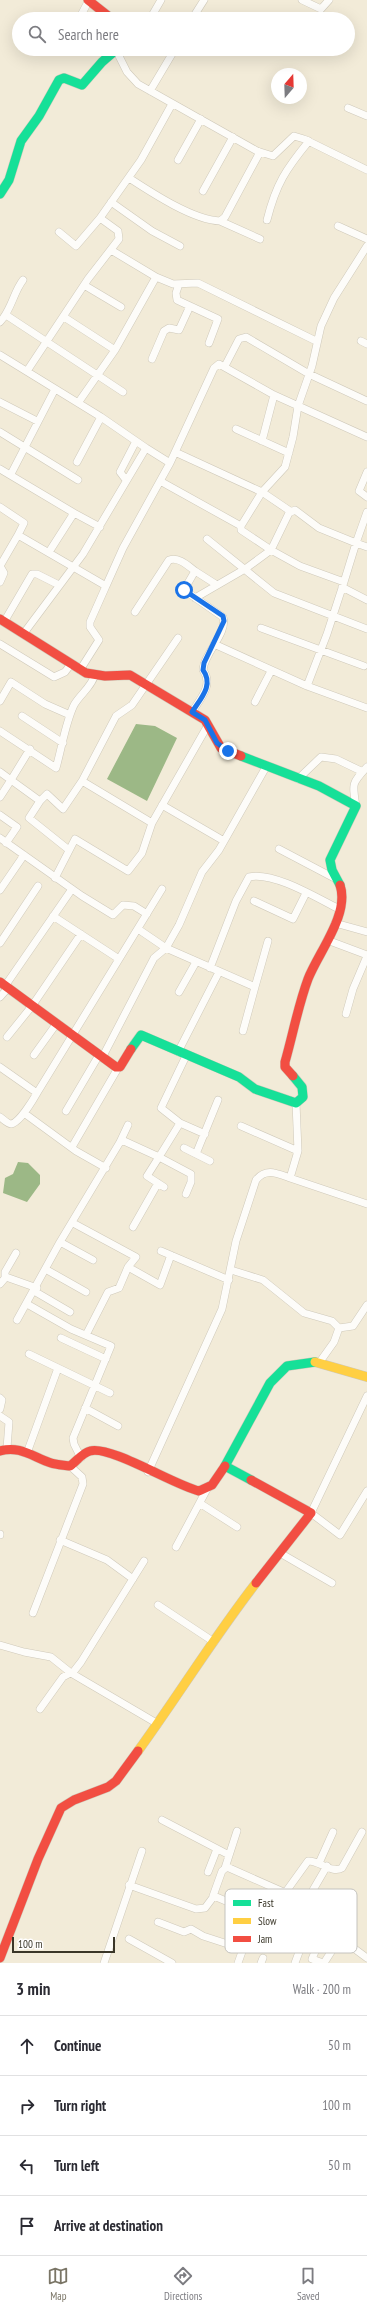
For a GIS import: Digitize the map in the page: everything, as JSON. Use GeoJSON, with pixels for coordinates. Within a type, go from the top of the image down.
{"type":"FeatureCollection","features":[{"type":"Feature","properties":{"kind":"street"},"geometry":{"type":"LineString","coordinates":[[154,12],[161,0]]}},
{"type":"Feature","properties":{"kind":"street"},"geometry":{"type":"LineString","coordinates":[[302,0],[321,9],[329,0]]}},
{"type":"Feature","properties":{"kind":"street"},"geometry":{"type":"LineString","coordinates":[[82,12],[88,1],[103,12]]}},
{"type":"Feature","properties":{"kind":"street"},"geometry":{"type":"LineString","coordinates":[[196,12],[201,1]]}},
{"type":"Feature","properties":{"kind":"street"},"geometry":{"type":"LineString","coordinates":[[2,188],[20,141],[39,116],[59,80],[64,78],[82,85],[109,56]]}},
{"type":"Feature","properties":{"kind":"street"},"geometry":{"type":"LineString","coordinates":[[121,56],[132,78],[150,91],[260,152],[273,156],[294,136],[309,141],[367,170]]}},
{"type":"Feature","properties":{"kind":"street"},"geometry":{"type":"LineString","coordinates":[[150,91],[171,56]]}},
{"type":"Feature","properties":{"kind":"street"},"geometry":{"type":"LineString","coordinates":[[59,232],[76,246],[100,218],[129,178],[141,160],[172,104]]}},
{"type":"Feature","properties":{"kind":"street"},"geometry":{"type":"LineString","coordinates":[[348,108],[367,116]]}},
{"type":"Feature","properties":{"kind":"street"},"geometry":{"type":"LineString","coordinates":[[178,160],[202,120]]}},
{"type":"Feature","properties":{"kind":"street"},"geometry":{"type":"LineString","coordinates":[[203,191],[233,137]]}},
{"type":"Feature","properties":{"kind":"street"},"geometry":{"type":"LineString","coordinates":[[267,220],[274,193],[293,161],[309,141]]}},
{"type":"Feature","properties":{"kind":"street"},"geometry":{"type":"LineString","coordinates":[[220,221],[225,217],[260,152]]}},
{"type":"Feature","properties":{"kind":"street"},"geometry":{"type":"LineString","coordinates":[[129,178],[178,207],[214,221],[220,221],[260,239]]}},
{"type":"Feature","properties":{"kind":"street"},"geometry":{"type":"LineString","coordinates":[[111,202],[152,231],[180,246]]}},
{"type":"Feature","properties":{"kind":"street"},"geometry":{"type":"LineString","coordinates":[[27,371],[84,285],[119,239],[120,235],[100,218]]}},
{"type":"Feature","properties":{"kind":"street"},"geometry":{"type":"LineString","coordinates":[[338,226],[367,239]]}},
{"type":"Feature","properties":{"kind":"street"},"geometry":{"type":"LineString","coordinates":[[241,526],[262,492],[284,467],[289,453],[298,406],[309,374],[316,341],[334,298],[367,246]]}},
{"type":"Feature","properties":{"kind":"street"},"geometry":{"type":"LineString","coordinates":[[111,250],[156,277],[179,284],[190,282],[198,283],[316,341]]}},
{"type":"Feature","properties":{"kind":"street"},"geometry":{"type":"LineString","coordinates":[[78,403],[115,350],[156,277]]}},
{"type":"Feature","properties":{"kind":"street"},"geometry":{"type":"LineString","coordinates":[[0,322],[11,307],[15,292],[23,280]]}},
{"type":"Feature","properties":{"kind":"street"},"geometry":{"type":"LineString","coordinates":[[179,284],[176,297],[190,306],[218,319],[209,343]]}},
{"type":"Feature","properties":{"kind":"street"},"geometry":{"type":"LineString","coordinates":[[84,285],[121,307]]}},
{"type":"Feature","properties":{"kind":"street"},"geometry":{"type":"LineString","coordinates":[[152,359],[164,331],[169,328],[179,330],[190,306]]}},
{"type":"Feature","properties":{"kind":"street"},"geometry":{"type":"LineString","coordinates":[[6,315],[48,341],[123,392]]}},
{"type":"Feature","properties":{"kind":"street"},"geometry":{"type":"LineString","coordinates":[[64,317],[115,350]]}},
{"type":"Feature","properties":{"kind":"street"},"geometry":{"type":"LineString","coordinates":[[225,366],[239,339],[246,337],[309,374],[367,401]]}},
{"type":"Feature","properties":{"kind":"street"},"geometry":{"type":"LineString","coordinates":[[0,355],[101,417],[170,463]]}},
{"type":"Feature","properties":{"kind":"street"},"geometry":{"type":"LineString","coordinates":[[80,670],[99,640],[90,627],[90,622],[123,548],[170,463],[214,368],[219,364],[225,366],[274,395],[367,437]]}},
{"type":"Feature","properties":{"kind":"street"},"geometry":{"type":"LineString","coordinates":[[11,474],[24,446],[55,389]]}},
{"type":"Feature","properties":{"kind":"street"},"geometry":{"type":"LineString","coordinates":[[262,441],[274,395]]}},
{"type":"Feature","properties":{"kind":"street"},"geometry":{"type":"LineString","coordinates":[[0,402],[37,421]]}},
{"type":"Feature","properties":{"kind":"street"},"geometry":{"type":"LineString","coordinates":[[76,462],[101,417]]}},
{"type":"Feature","properties":{"kind":"street"},"geometry":{"type":"LineString","coordinates":[[236,429],[289,453]]}},
{"type":"Feature","properties":{"kind":"street"},"geometry":{"type":"LineString","coordinates":[[0,432],[78,480]]}},
{"type":"Feature","properties":{"kind":"street"},"geometry":{"type":"LineString","coordinates":[[126,480],[120,472],[136,441]]}},
{"type":"Feature","properties":{"kind":"street"},"geometry":{"type":"LineString","coordinates":[[24,633],[74,567],[100,527],[146,448]]}},
{"type":"Feature","properties":{"kind":"street"},"geometry":{"type":"LineString","coordinates":[[175,452],[262,492],[290,511],[295,510],[328,533],[367,547]]}},
{"type":"Feature","properties":{"kind":"street"},"geometry":{"type":"LineString","coordinates":[[0,469],[100,527]]}},
{"type":"Feature","properties":{"kind":"street"},"geometry":{"type":"LineString","coordinates":[[367,472],[359,492],[367,497]]}},
{"type":"Feature","properties":{"kind":"street"},"geometry":{"type":"LineString","coordinates":[[160,481],[241,526],[243,533],[271,550],[300,566],[343,585],[367,600]]}},
{"type":"Feature","properties":{"kind":"street"},"geometry":{"type":"LineString","coordinates":[[0,507],[24,523],[0,566],[4,573],[0,582]]}},
{"type":"Feature","properties":{"kind":"street"},"geometry":{"type":"LineString","coordinates":[[195,598],[245,570],[271,550],[290,511]]}},
{"type":"Feature","properties":{"kind":"street"},"geometry":{"type":"LineString","coordinates":[[307,686],[333,616],[367,512]]}},
{"type":"Feature","properties":{"kind":"street"},"geometry":{"type":"LineString","coordinates":[[49,552],[74,513]]}},
{"type":"Feature","properties":{"kind":"street"},"geometry":{"type":"LineString","coordinates":[[18,536],[49,552],[106,586]]}},
{"type":"Feature","properties":{"kind":"street"},"geometry":{"type":"LineString","coordinates":[[207,539],[274,593],[367,629]]}},
{"type":"Feature","properties":{"kind":"street"},"geometry":{"type":"LineString","coordinates":[[136,612],[169,560],[174,558],[181,560],[217,585]]}},
{"type":"Feature","properties":{"kind":"street"},"geometry":{"type":"LineString","coordinates":[[192,712],[208,684],[208,677],[203,670],[204,663],[224,626],[223,616],[184,590],[196,571]]}},
{"type":"Feature","properties":{"kind":"street"},"geometry":{"type":"LineString","coordinates":[[59,585],[37,574],[32,574],[2,620],[80,670],[95,674],[130,675],[146,684],[192,712],[208,725],[221,748],[266,767],[319,786],[356,806]]}},
{"type":"Feature","properties":{"kind":"street"},"geometry":{"type":"LineString","coordinates":[[261,628],[364,666]]}},
{"type":"Feature","properties":{"kind":"street"},"geometry":{"type":"LineString","coordinates":[[70,850],[29,818],[40,801],[47,794],[63,809],[82,781],[116,716],[129,708],[178,638]]}},
{"type":"Feature","properties":{"kind":"street"},"geometry":{"type":"LineString","coordinates":[[0,644],[54,677],[65,672],[71,664]]}},
{"type":"Feature","properties":{"kind":"street"},"geometry":{"type":"LineString","coordinates":[[214,644],[307,686],[367,708]]}},
{"type":"Feature","properties":{"kind":"street"},"geometry":{"type":"LineString","coordinates":[[255,702],[272,671]]}},
{"type":"Feature","properties":{"kind":"street"},"geometry":{"type":"LineString","coordinates":[[0,731],[30,749],[56,768],[70,715],[78,699],[92,682],[95,674]]}},
{"type":"Feature","properties":{"kind":"street"},"geometry":{"type":"LineString","coordinates":[[0,701],[11,682],[45,704],[70,715]]}},
{"type":"Feature","properties":{"kind":"street"},"geometry":{"type":"LineString","coordinates":[[22,716],[63,743]]}},
{"type":"Feature","properties":{"kind":"street"},"geometry":{"type":"LineString","coordinates":[[55,878],[75,840],[128,871],[142,853],[152,823],[208,725]]}},
{"type":"Feature","properties":{"kind":"street"},"geometry":{"type":"LineString","coordinates":[[0,797],[30,749]]}},
{"type":"Feature","properties":{"kind":"street"},"geometry":{"type":"LineString","coordinates":[[296,1103],[303,1097],[302,1087],[285,1067],[285,1062],[312,968],[327,940],[339,909],[342,894],[340,885],[330,870],[330,860],[356,806],[353,786],[364,769],[336,759],[321,757],[298,779]]}},
{"type":"Feature","properties":{"kind":"street"},"geometry":{"type":"LineString","coordinates":[[66,1111],[100,1056],[154,958],[166,948],[180,926],[202,872],[224,840],[266,767]]}},
{"type":"Feature","properties":{"kind":"street"},"geometry":{"type":"LineString","coordinates":[[0,772],[40,801]]}},
{"type":"Feature","properties":{"kind":"street"},"geometry":{"type":"LineString","coordinates":[[82,781],[152,823]]}},
{"type":"Feature","properties":{"kind":"street"},"geometry":{"type":"LineString","coordinates":[[162,806],[224,840]]}},
{"type":"Feature","properties":{"kind":"street"},"geometry":{"type":"LineString","coordinates":[[0,815],[17,827],[3,840],[55,878],[113,915],[123,904],[134,906],[147,914]]}},
{"type":"Feature","properties":{"kind":"street"},"geometry":{"type":"LineString","coordinates":[[279,849],[336,879]]}},
{"type":"Feature","properties":{"kind":"street"},"geometry":{"type":"LineString","coordinates":[[0,890],[24,855]]}},
{"type":"Feature","properties":{"kind":"street"},"geometry":{"type":"LineString","coordinates":[[210,968],[236,901],[249,877],[255,875],[272,878],[339,909]]}},
{"type":"Feature","properties":{"kind":"street"},"geometry":{"type":"LineString","coordinates":[[0,943],[38,886]]}},
{"type":"Feature","properties":{"kind":"street"},"geometry":{"type":"LineString","coordinates":[[0,997],[5,985],[72,889]]}},
{"type":"Feature","properties":{"kind":"street"},"geometry":{"type":"LineString","coordinates":[[0,1117],[12,1124],[24,1113],[71,1034],[162,889]]}},
{"type":"Feature","properties":{"kind":"street"},"geometry":{"type":"LineString","coordinates":[[254,902],[293,919],[306,893]]}},
{"type":"Feature","properties":{"kind":"street"},"geometry":{"type":"LineString","coordinates":[[53,916],[119,959]]}},
{"type":"Feature","properties":{"kind":"street"},"geometry":{"type":"LineString","coordinates":[[335,922],[367,932]]}},
{"type":"Feature","properties":{"kind":"street"},"geometry":{"type":"LineString","coordinates":[[138,929],[166,948],[255,987]]}},
{"type":"Feature","properties":{"kind":"street"},"geometry":{"type":"LineString","coordinates":[[7,1037],[32,1006],[81,934]]}},
{"type":"Feature","properties":{"kind":"street"},"geometry":{"type":"LineString","coordinates":[[327,940],[367,956],[353,989],[346,1014]]}},
{"type":"Feature","properties":{"kind":"street"},"geometry":{"type":"LineString","coordinates":[[243,1031],[268,941]]}},
{"type":"Feature","properties":{"kind":"street"},"geometry":{"type":"LineString","coordinates":[[179,992],[196,962]]}},
{"type":"Feature","properties":{"kind":"street"},"geometry":{"type":"LineString","coordinates":[[205,1134],[180,1122],[161,1108],[182,1054],[219,972]]}},
{"type":"Feature","properties":{"kind":"street"},"geometry":{"type":"LineString","coordinates":[[5,985],[118,1068]]}},
{"type":"Feature","properties":{"kind":"street"},"geometry":{"type":"LineString","coordinates":[[34,1055],[57,1023]]}},
{"type":"Feature","properties":{"kind":"street"},"geometry":{"type":"LineString","coordinates":[[72,1147],[118,1068],[135,1041],[141,1035],[182,1054],[239,1077],[255,1090],[296,1103]]}},
{"type":"Feature","properties":{"kind":"street"},"geometry":{"type":"LineString","coordinates":[[0,1066],[37,1093]]}},
{"type":"Feature","properties":{"kind":"street"},"geometry":{"type":"LineString","coordinates":[[196,1154],[218,1100]]}},
{"type":"Feature","properties":{"kind":"street"},"geometry":{"type":"LineString","coordinates":[[290,1178],[298,1151],[296,1103]]}},
{"type":"Feature","properties":{"kind":"street"},"geometry":{"type":"LineString","coordinates":[[24,1113],[72,1147],[106,1168]]}},
{"type":"Feature","properties":{"kind":"street"},"geometry":{"type":"LineString","coordinates":[[133,1227],[161,1185],[147,1176],[180,1122]]}},
{"type":"Feature","properties":{"kind":"street"},"geometry":{"type":"LineString","coordinates":[[18,1320],[47,1270],[60,1242],[106,1168],[128,1125]]}},
{"type":"Feature","properties":{"kind":"street"},"geometry":{"type":"LineString","coordinates":[[241,1126],[298,1151]]}},
{"type":"Feature","properties":{"kind":"street"},"geometry":{"type":"LineString","coordinates":[[120,1142],[124,1141],[191,1174],[191,1182],[186,1194]]}},
{"type":"Feature","properties":{"kind":"street"},"geometry":{"type":"LineString","coordinates":[[184,1148],[210,1161]]}},
{"type":"Feature","properties":{"kind":"street"},"geometry":{"type":"LineString","coordinates":[[148,1472],[222,1309],[236,1241],[256,1180],[261,1174],[268,1172],[367,1204]]}},
{"type":"Feature","properties":{"kind":"street"},"geometry":{"type":"LineString","coordinates":[[73,1223],[136,1257],[128,1267],[119,1288],[108,1292],[86,1336]]}},
{"type":"Feature","properties":{"kind":"street"},"geometry":{"type":"LineString","coordinates":[[60,1242],[93,1260]]}},
{"type":"Feature","properties":{"kind":"street"},"geometry":{"type":"LineString","coordinates":[[161,1251],[229,1280]]}},
{"type":"Feature","properties":{"kind":"street"},"geometry":{"type":"LineString","coordinates":[[0,1284],[5,1277],[5,1272],[16,1253]]}},
{"type":"Feature","properties":{"kind":"street"},"geometry":{"type":"LineString","coordinates":[[128,1267],[160,1285],[171,1255]]}},
{"type":"Feature","properties":{"kind":"street"},"geometry":{"type":"LineString","coordinates":[[47,1270],[86,1292]]}},
{"type":"Feature","properties":{"kind":"street"},"geometry":{"type":"LineString","coordinates":[[231,1270],[263,1280],[304,1313],[332,1321],[339,1328]]}},
{"type":"Feature","properties":{"kind":"street"},"geometry":{"type":"LineString","coordinates":[[5,1277],[36,1290],[70,1312]]}},
{"type":"Feature","properties":{"kind":"street"},"geometry":{"type":"LineString","coordinates":[[27,1304],[67,1327],[111,1346],[73,1438],[74,1444],[81,1458]]}},
{"type":"Feature","properties":{"kind":"street"},"geometry":{"type":"LineString","coordinates":[[339,1328],[353,1326],[367,1305]]}},
{"type":"Feature","properties":{"kind":"street"},"geometry":{"type":"LineString","coordinates":[[319,1363],[334,1342],[339,1328]]}},
{"type":"Feature","properties":{"kind":"street"},"geometry":{"type":"LineString","coordinates":[[61,1338],[106,1359]]}},
{"type":"Feature","properties":{"kind":"street"},"geometry":{"type":"LineString","coordinates":[[29,1354],[110,1393]]}},
{"type":"Feature","properties":{"kind":"street"},"geometry":{"type":"LineString","coordinates":[[70,1466],[90,1451],[103,1451],[118,1456],[148,1472],[194,1490],[207,1489],[213,1485],[226,1466],[270,1383],[287,1366],[314,1362],[367,1377]]}},
{"type":"Feature","properties":{"kind":"street"},"geometry":{"type":"LineString","coordinates":[[27,1453],[58,1368]]}},
{"type":"Feature","properties":{"kind":"street"},"geometry":{"type":"LineString","coordinates":[[0,1958],[38,1859],[61,1808],[74,1800],[108,1787],[116,1781],[181,1692],[232,1614],[311,1513],[367,1396]]}},
{"type":"Feature","properties":{"kind":"street"},"geometry":{"type":"LineString","coordinates":[[0,1398],[0,1409]]}},
{"type":"Feature","properties":{"kind":"street"},"geometry":{"type":"LineString","coordinates":[[85,1408],[118,1426]]}},
{"type":"Feature","properties":{"kind":"street"},"geometry":{"type":"LineString","coordinates":[[0,1416],[9,1422],[4,1450],[27,1453],[51,1463],[70,1466],[84,1480],[33,1613]]}},
{"type":"Feature","properties":{"kind":"street"},"geometry":{"type":"LineString","coordinates":[[226,1466],[311,1513],[340,1535],[367,1491]]}},
{"type":"Feature","properties":{"kind":"street"},"geometry":{"type":"LineString","coordinates":[[176,1547],[201,1504],[207,1489]]}},
{"type":"Feature","properties":{"kind":"street"},"geometry":{"type":"LineString","coordinates":[[201,1504],[237,1527]]}},
{"type":"Feature","properties":{"kind":"street"},"geometry":{"type":"LineString","coordinates":[[60,1540],[106,1560],[133,1579]]}},
{"type":"Feature","properties":{"kind":"street"},"geometry":{"type":"LineString","coordinates":[[280,1553],[332,1583]]}},
{"type":"Feature","properties":{"kind":"street"},"geometry":{"type":"LineString","coordinates":[[40,1709],[63,1677],[71,1673],[82,1662],[144,1561]]}},
{"type":"Feature","properties":{"kind":"street"},"geometry":{"type":"LineString","coordinates":[[158,1605],[214,1642]]}},
{"type":"Feature","properties":{"kind":"street"},"geometry":{"type":"LineString","coordinates":[[0,1645],[24,1652],[51,1657],[71,1673],[158,1724]]}},
{"type":"Feature","properties":{"kind":"street"},"geometry":{"type":"LineString","coordinates":[[162,1820],[229,1855]]}},
{"type":"Feature","properties":{"kind":"street"},"geometry":{"type":"LineString","coordinates":[[129,1884],[196,1909],[205,1908],[213,1896],[222,1871],[225,1868],[237,1831]]}},
{"type":"Feature","properties":{"kind":"street"},"geometry":{"type":"LineString","coordinates":[[318,1863],[333,1832]]}},
{"type":"Feature","properties":{"kind":"street"},"geometry":{"type":"LineString","coordinates":[[288,1889],[304,1863],[312,1861],[339,1870],[342,1868],[362,1832]]}},
{"type":"Feature","properties":{"kind":"street"},"geometry":{"type":"LineString","coordinates":[[208,1872],[217,1849]]}},
{"type":"Feature","properties":{"kind":"street"},"geometry":{"type":"LineString","coordinates":[[104,1963],[129,1884],[142,1851]]}},
{"type":"Feature","properties":{"kind":"street"},"geometry":{"type":"LineString","coordinates":[[314,1889],[327,1866]]}},
{"type":"Feature","properties":{"kind":"street"},"geometry":{"type":"LineString","coordinates":[[225,1868],[275,1889]]}},
{"type":"Feature","properties":{"kind":"street"},"geometry":{"type":"LineString","coordinates":[[213,1896],[225,1901]]}},
{"type":"Feature","properties":{"kind":"street"},"geometry":{"type":"LineString","coordinates":[[158,1922],[184,1932],[191,1929],[203,1936],[225,1943]]}},
{"type":"Feature","properties":{"kind":"street"},"geometry":{"type":"LineString","coordinates":[[129,1939],[172,1963]]}},
{"type":"Feature","properties":{"kind":"street"},"geometry":{"type":"LineString","coordinates":[[357,1951],[367,1958],[363,1963]]}},
{"type":"Feature","properties":{"kind":"street"},"geometry":{"type":"LineString","coordinates":[[238,1963],[242,1953]]}},
{"type":"Feature","properties":{"kind":"street"},"geometry":{"type":"LineString","coordinates":[[295,1963],[299,1953]]}},
{"type":"Feature","properties":{"kind":"street"},"geometry":{"type":"LineString","coordinates":[[315,1953],[312,1960],[323,1963],[330,1953]]}},
{"type":"Feature","properties":{"kind":"shaded area"},"geometry":{"type":"Polygon","coordinates":[[[136,724],[155,726],[177,738],[147,801],[107,779],[136,724]]]}},
{"type":"Feature","properties":{"kind":"shaded area"},"geometry":{"type":"Polygon","coordinates":[[[18,1162],[28,1163],[40,1175],[40,1184],[27,1202],[3,1193],[5,1178],[13,1174],[18,1162]]]}},
{"type":"Feature","properties":{"kind":"traffic: fast"},"geometry":{"type":"LineString","coordinates":[[0,194],[9,180],[21,141],[39,116],[59,80],[64,78],[82,85],[109,56]]}},
{"type":"Feature","properties":{"kind":"traffic: fast"},"geometry":{"type":"LineString","coordinates":[[241,756],[319,786],[356,806],[330,860],[332,870],[340,885]]}},
{"type":"Feature","properties":{"kind":"traffic: fast"},"geometry":{"type":"LineString","coordinates":[[131,1049],[141,1035],[239,1077],[255,1089],[296,1103],[303,1097],[302,1087],[293,1076]]}},
{"type":"Feature","properties":{"kind":"traffic: fast"},"geometry":{"type":"LineString","coordinates":[[251,1480],[225,1466],[270,1383],[287,1366],[315,1362]]}},
{"type":"Feature","properties":{"kind":"traffic: slow"},"geometry":{"type":"LineString","coordinates":[[315,1362],[367,1377]]}},
{"type":"Feature","properties":{"kind":"traffic: slow"},"geometry":{"type":"LineString","coordinates":[[138,1751],[225,1624],[256,1583]]}},
{"type":"Feature","properties":{"kind":"traffic: jam"},"geometry":{"type":"LineString","coordinates":[[88,0],[103,12]]}},
{"type":"Feature","properties":{"kind":"traffic: jam"},"geometry":{"type":"LineString","coordinates":[[0,619],[86,673],[105,676],[130,675],[205,720],[221,748],[241,756]]}},
{"type":"Feature","properties":{"kind":"traffic: jam"},"geometry":{"type":"LineString","coordinates":[[293,1076],[285,1067],[285,1062],[304,989],[337,921],[341,908],[342,896],[340,885]]}},
{"type":"Feature","properties":{"kind":"traffic: jam"},"geometry":{"type":"LineString","coordinates":[[0,982],[116,1067],[120,1067],[131,1049]]}},
{"type":"Feature","properties":{"kind":"traffic: jam"},"geometry":{"type":"LineString","coordinates":[[0,1451],[13,1450],[26,1452],[51,1463],[70,1466],[87,1452],[99,1451],[127,1459],[199,1491],[212,1485],[225,1466]]}},
{"type":"Feature","properties":{"kind":"traffic: jam"},"geometry":{"type":"LineString","coordinates":[[251,1480],[311,1513],[256,1583]]}},
{"type":"Feature","properties":{"kind":"traffic: jam"},"geometry":{"type":"LineString","coordinates":[[0,1958],[38,1859],[61,1808],[74,1800],[108,1787],[116,1781],[138,1751]]}},
{"type":"Feature","properties":{"kind":"route"},"geometry":{"type":"LineString","coordinates":[[184,590],[223,616],[224,626],[204,663],[203,670],[208,677],[208,684],[205,692],[192,712],[205,720],[217,743],[221,748],[228,751]]}}]}
